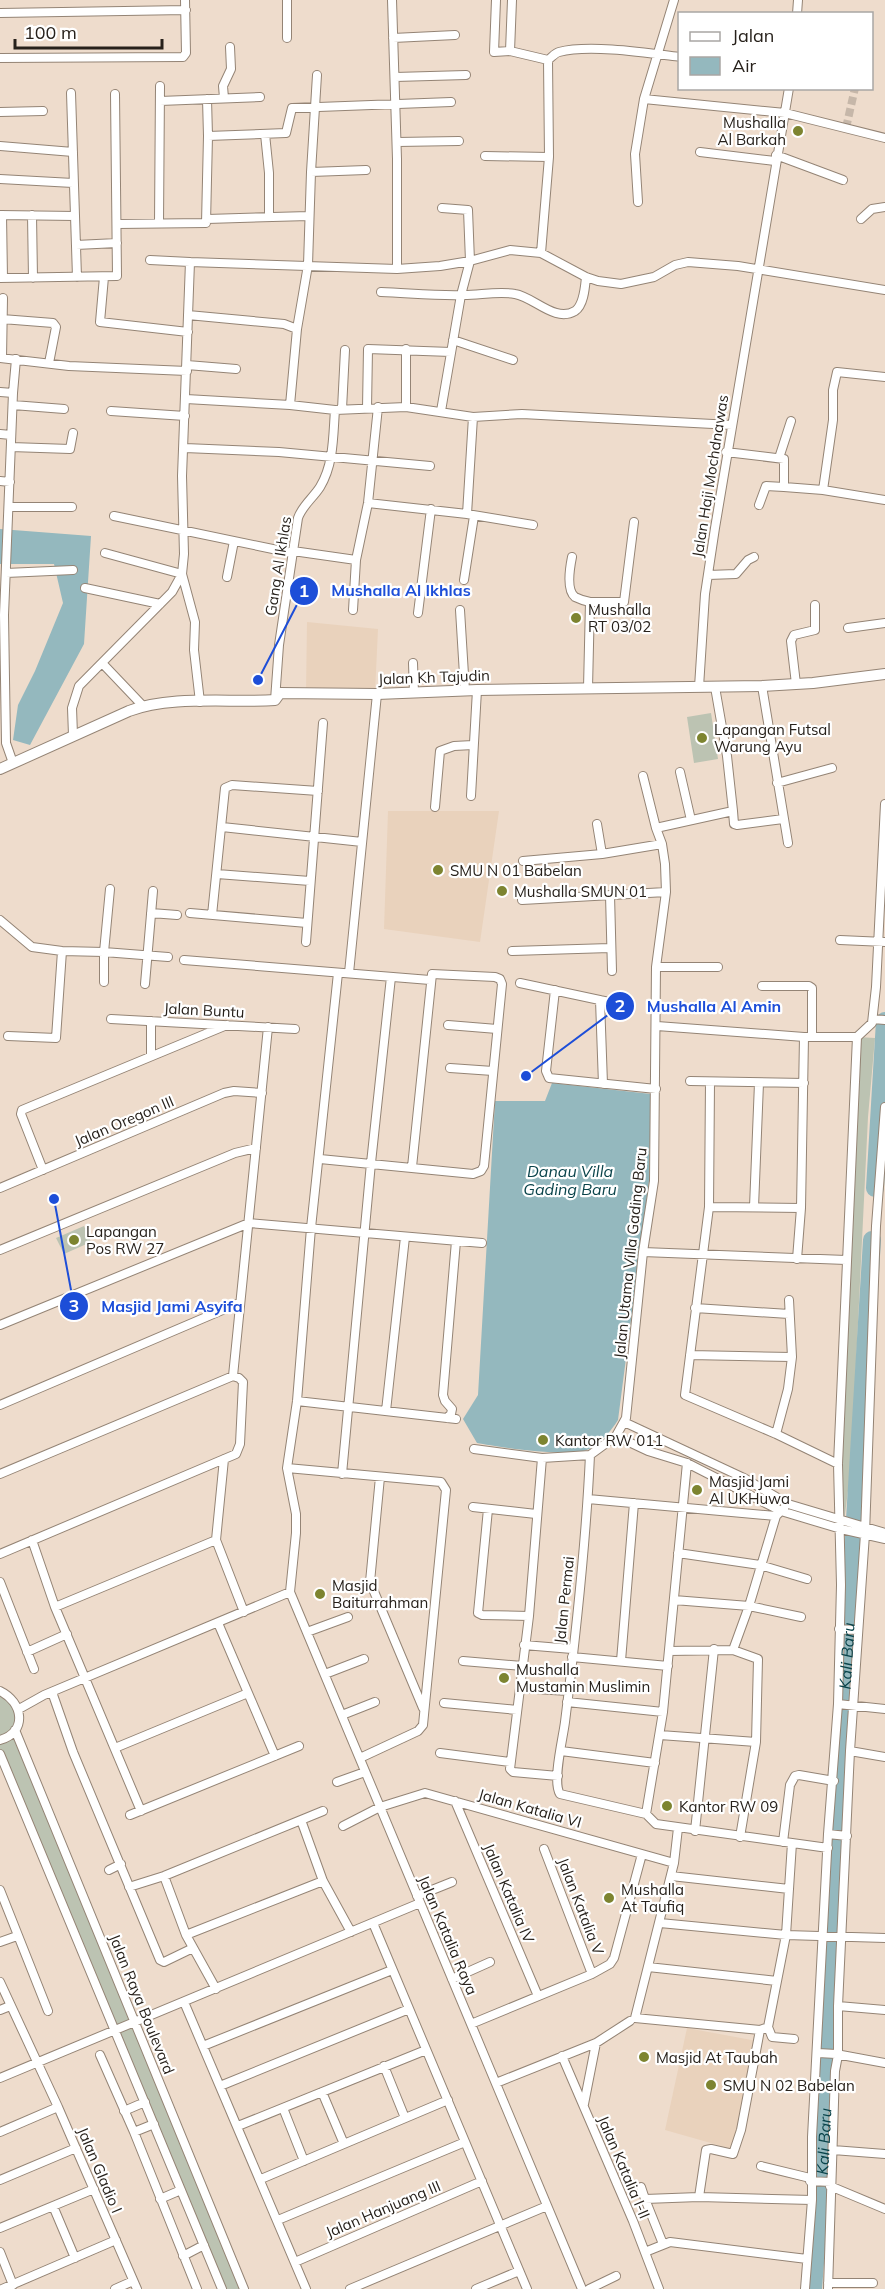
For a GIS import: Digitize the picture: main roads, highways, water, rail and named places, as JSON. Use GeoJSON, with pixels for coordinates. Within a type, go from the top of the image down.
{"type":"FeatureCollection","features":[{"type":"Feature","properties":{"kind":"water"},"geometry":{"type":"Polygon","coordinates":[[[0,529],[91,536],[84,644],[30,745],[13,740],[18,705],[35,671],[63,603],[54,564],[0,564],[0,529]]]}},
{"type":"Feature","properties":{"kind":"water","name":"Danau Villa Gading Baru"},"geometry":{"type":"Polygon","coordinates":[[[552,1083],[651,1094],[649,1181],[618,1420],[605,1436],[589,1449],[568,1452],[534,1451],[477,1443],[463,1419],[478,1395],[495,1101],[545,1101],[552,1083]]]}},
{"type":"Feature","properties":{"kind":"waterway","name":"Kali Baru"},"geometry":{"type":"LineString","coordinates":[[875,1188],[885,1021]]}},
{"type":"Feature","properties":{"kind":"waterway","name":"Kali Baru"},"geometry":{"type":"LineString","coordinates":[[813,2289],[823,2159],[843,1716],[872,1240]]}},
{"type":"Feature","properties":{"kind":"tunnel"},"geometry":{"type":"LineString","coordinates":[[846,128],[855,90]]}},
{"type":"Feature","properties":{"kind":"place","name":"Mushalla Al Barkah"},"geometry":{"type":"Point","coordinates":[798,131]}},
{"type":"Feature","properties":{"kind":"place","name":"Mushalla RT 03/02"},"geometry":{"type":"Point","coordinates":[576,618]}},
{"type":"Feature","properties":{"kind":"place","name":"Mushalla Al Ikhlas"},"geometry":{"type":"Point","coordinates":[258,680]}},
{"type":"Feature","properties":{"kind":"place","name":"Lapangan Futsal Warung Ayu"},"geometry":{"type":"Point","coordinates":[702,738]}},
{"type":"Feature","properties":{"kind":"place","name":"SMU N 01 Babelan"},"geometry":{"type":"Point","coordinates":[438,870]}},
{"type":"Feature","properties":{"kind":"place","name":"Mushalla SMUN 01"},"geometry":{"type":"Point","coordinates":[502,891]}},
{"type":"Feature","properties":{"kind":"place","name":"Mushalla Al Amin"},"geometry":{"type":"Point","coordinates":[526,1076]}},
{"type":"Feature","properties":{"kind":"place","name":"Masjid Jami Asyifa"},"geometry":{"type":"Point","coordinates":[54,1199]}},
{"type":"Feature","properties":{"kind":"place","name":"Lapangan Pos RW 27"},"geometry":{"type":"Point","coordinates":[74,1240]}},
{"type":"Feature","properties":{"kind":"place","name":"Kantor RW 011"},"geometry":{"type":"Point","coordinates":[543,1440]}},
{"type":"Feature","properties":{"kind":"place","name":"Masjid Jami Al UKHuwa"},"geometry":{"type":"Point","coordinates":[697,1490]}},
{"type":"Feature","properties":{"kind":"place","name":"Masjid Baiturrahman"},"geometry":{"type":"Point","coordinates":[320,1594]}},
{"type":"Feature","properties":{"kind":"place","name":"Mushalla Mustamin Muslimin"},"geometry":{"type":"Point","coordinates":[504,1678]}},
{"type":"Feature","properties":{"kind":"place","name":"Kantor RW 09"},"geometry":{"type":"Point","coordinates":[667,1806]}},
{"type":"Feature","properties":{"kind":"place","name":"Mushalla At Taufiq"},"geometry":{"type":"Point","coordinates":[609,1898]}},
{"type":"Feature","properties":{"kind":"place","name":"Masjid At Taubah"},"geometry":{"type":"Point","coordinates":[644,2057]}},
{"type":"Feature","properties":{"kind":"place","name":"SMU N 02 Babelan"},"geometry":{"type":"Point","coordinates":[711,2085]}}]}
